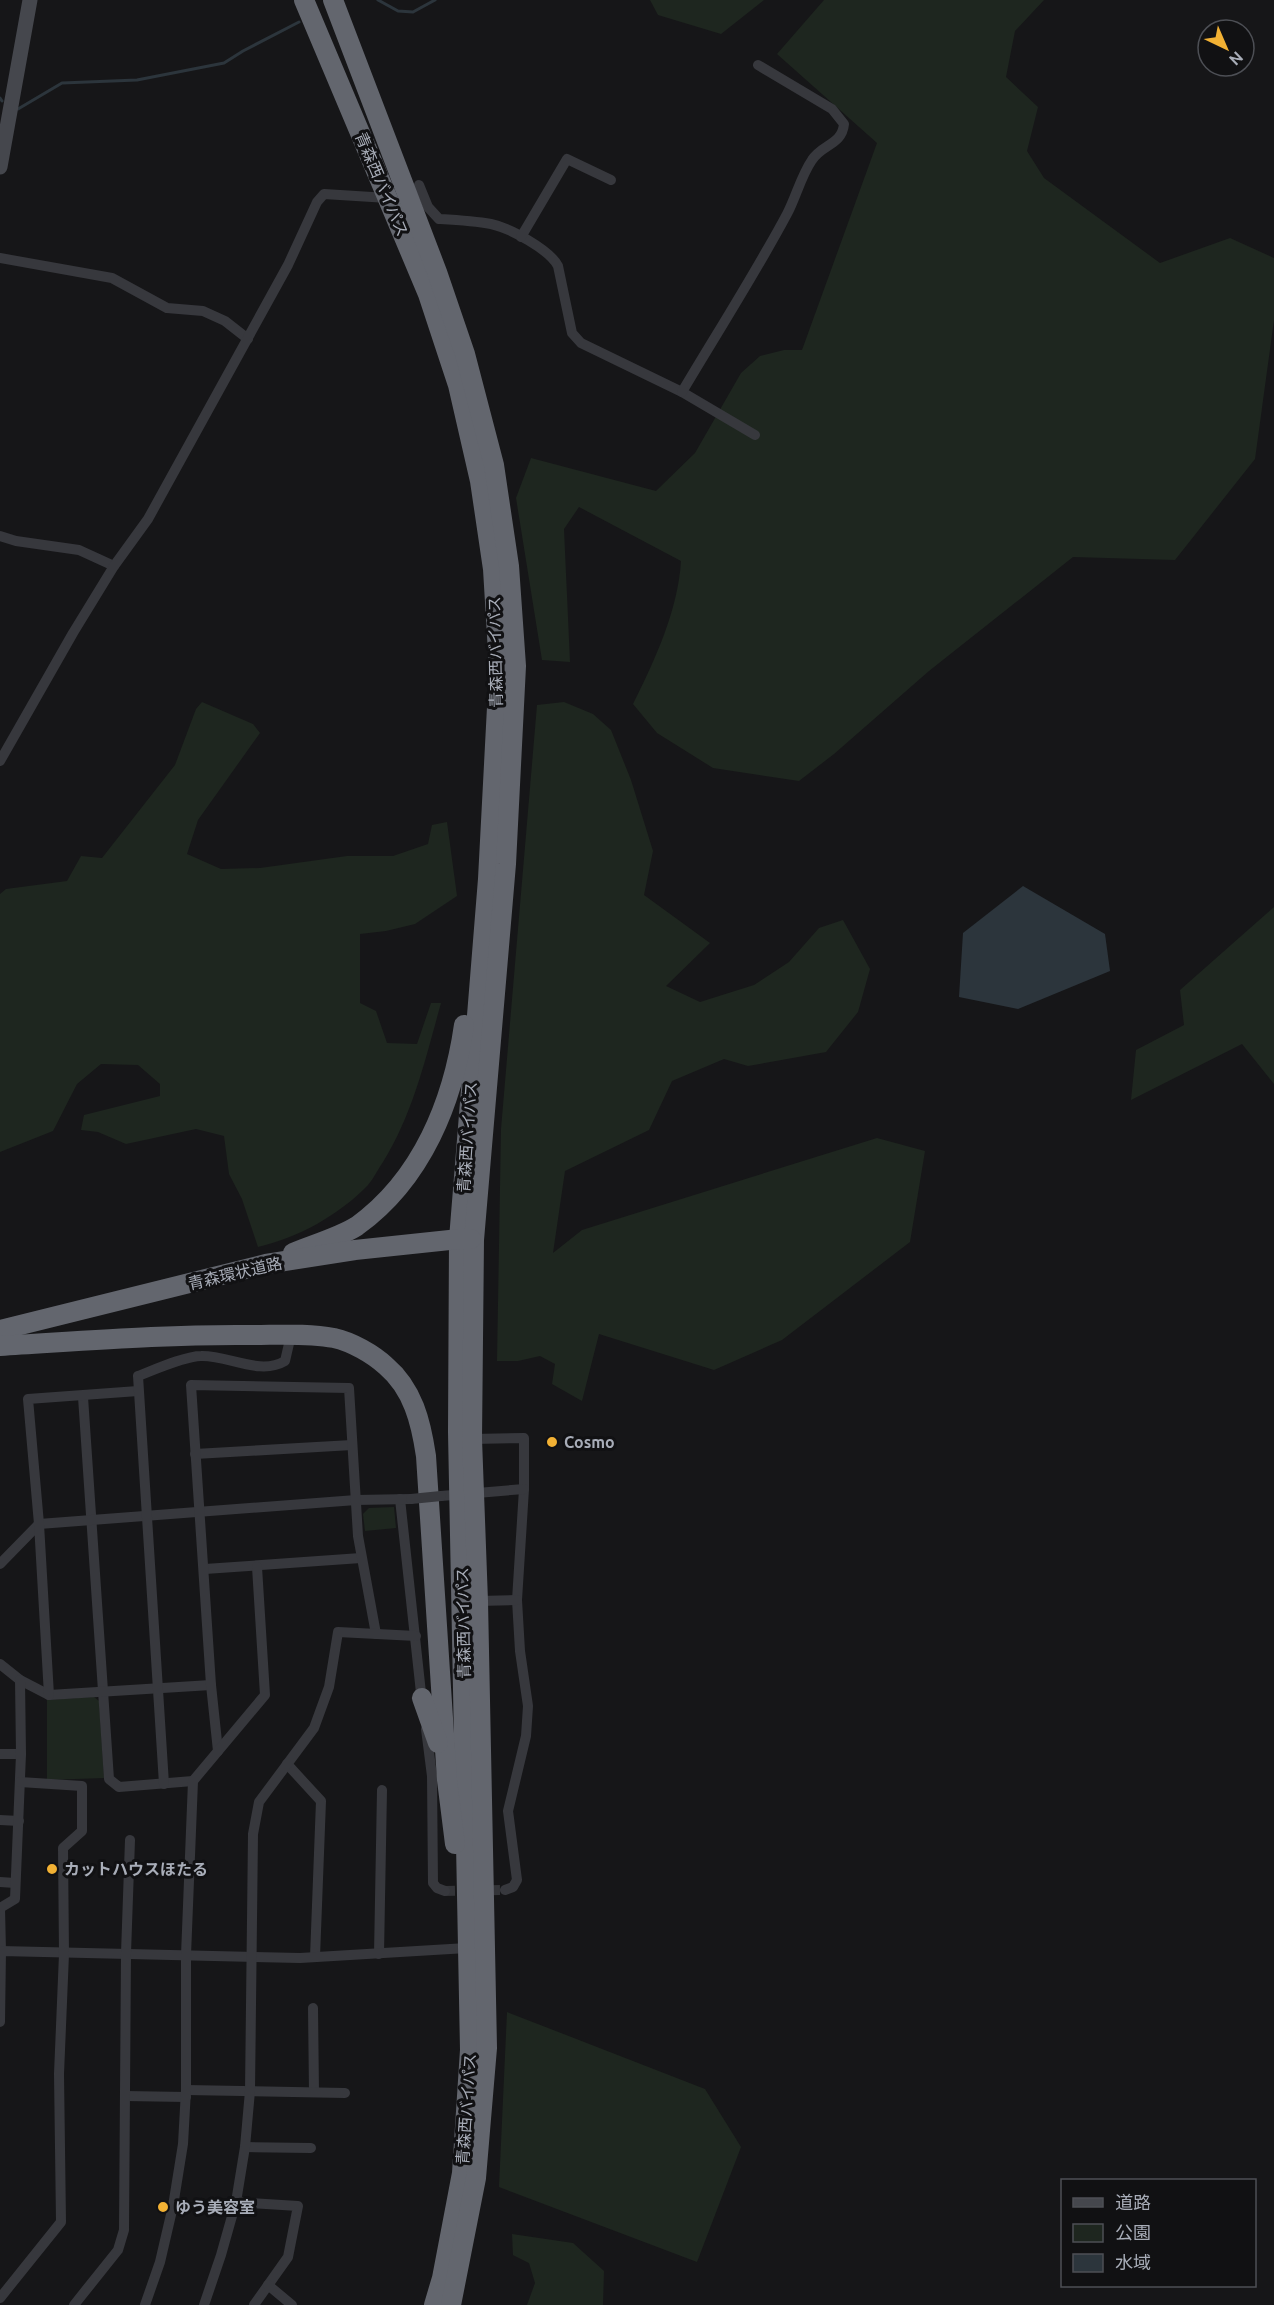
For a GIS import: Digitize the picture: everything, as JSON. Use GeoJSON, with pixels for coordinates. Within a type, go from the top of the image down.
{"type":"FeatureCollection","features":[{"type":"Feature","properties":{"kind":"highway","name":"青森西バイパス"},"geometry":{"type":"LineString","coordinates":[[304,0],[428,294],[458,385],[480,481],[493,569],[499,669],[466,1239],[458,1432],[470,2050],[462,2173],[442,2278],[434,2305]]}},
{"type":"Feature","properties":{"kind":"highway","name":"青森西バイパス"},"geometry":{"type":"LineString","coordinates":[[333,0],[421,210],[437,272],[465,354],[494,465],[509,566],[515,655],[506,864],[466,1239],[472,1439],[458,1494],[478,1601],[487,2048],[476,2178],[458,2279],[451,2305]]}},
{"type":"Feature","properties":{"kind":"highway"},"geometry":{"type":"LineString","coordinates":[[266,1264],[356,1227],[400,1187],[430,1141],[447,1097],[461,1043],[488,879]]}},
{"type":"Feature","properties":{"kind":"highway","name":"青森環状道路"},"geometry":{"type":"LineString","coordinates":[[0,1330],[266,1264],[355,1250],[466,1239]]}},
{"type":"Feature","properties":{"kind":"highway"},"geometry":{"type":"LineString","coordinates":[[0,1346],[200,1334],[334,1338],[372,1355],[386,1366],[406,1388],[422,1429],[426,1456],[447,1780],[467,1948]]}},
{"type":"Feature","properties":{"kind":"highway"},"geometry":{"type":"LineString","coordinates":[[422,1698],[436,1734],[447,1780]]}},
{"type":"Feature","properties":{"kind":"main road"},"geometry":{"type":"LineString","coordinates":[[0,167],[30,0]]}},
{"type":"Feature","properties":{"kind":"street"},"geometry":{"type":"LineString","coordinates":[[682,392],[787,213],[812,159],[820,151],[837,141],[843,133],[844,124],[832,109],[758,65]]}},
{"type":"Feature","properties":{"kind":"street"},"geometry":{"type":"LineString","coordinates":[[521,237],[567,159],[611,180]]}},
{"type":"Feature","properties":{"kind":"street"},"geometry":{"type":"LineString","coordinates":[[419,185],[421,210]]}},
{"type":"Feature","properties":{"kind":"street"},"geometry":{"type":"LineString","coordinates":[[0,761],[67,642],[114,566],[148,519],[288,265],[317,202],[324,194],[388,198],[439,219],[493,224],[521,237],[554,258],[558,266],[572,333],[581,343],[682,392],[755,435]]}},
{"type":"Feature","properties":{"kind":"street"},"geometry":{"type":"LineString","coordinates":[[0,258],[112,278],[167,308],[203,311],[225,321],[248,339]]}},
{"type":"Feature","properties":{"kind":"street"},"geometry":{"type":"LineString","coordinates":[[0,536],[16,541],[80,550],[114,566]]}},
{"type":"Feature","properties":{"kind":"street"},"geometry":{"type":"LineString","coordinates":[[164,1784],[145,1515],[138,1376],[201,1356],[256,1365],[278,1365],[285,1361],[291,1335]]}},
{"type":"Feature","properties":{"kind":"street"},"geometry":{"type":"LineString","coordinates":[[218,1751],[211,1685],[191,1385],[349,1388],[361,1558],[376,1634]]}},
{"type":"Feature","properties":{"kind":"street"},"geometry":{"type":"LineString","coordinates":[[49,1695],[39,1524],[28,1399],[83,1397],[138,1391]]}},
{"type":"Feature","properties":{"kind":"street"},"geometry":{"type":"LineString","coordinates":[[83,1397],[109,1779],[119,1787],[193,1781]]}},
{"type":"Feature","properties":{"kind":"street"},"geometry":{"type":"LineString","coordinates":[[472,1439],[524,1438],[524,1489],[518,1599],[520,1651],[528,1706],[526,1736],[508,1811],[518,1880],[513,1887],[505,1890]]}},
{"type":"Feature","properties":{"kind":"street"},"geometry":{"type":"LineString","coordinates":[[195,1454],[352,1445]]}},
{"type":"Feature","properties":{"kind":"street"},"geometry":{"type":"LineString","coordinates":[[0,1564],[39,1524],[524,1489]]}},
{"type":"Feature","properties":{"kind":"street"},"geometry":{"type":"LineString","coordinates":[[405,1499],[422,1698],[432,1776],[433,1883],[437,1888],[445,1891]]}},
{"type":"Feature","properties":{"kind":"street"},"geometry":{"type":"LineString","coordinates":[[205,1569],[361,1558]]}},
{"type":"Feature","properties":{"kind":"street"},"geometry":{"type":"LineString","coordinates":[[145,2305],[160,2262],[173,2206],[183,2144],[186,2093],[186,1955],[193,1781],[266,1695],[257,1567]]}},
{"type":"Feature","properties":{"kind":"street"},"geometry":{"type":"LineString","coordinates":[[478,1601],[518,1599]]}},
{"type":"Feature","properties":{"kind":"street"},"geometry":{"type":"LineString","coordinates":[[204,2305],[236,2202],[245,2147],[250,2091],[253,1834],[259,1802],[314,1728],[329,1687],[338,1632],[416,1636]]}},
{"type":"Feature","properties":{"kind":"street"},"geometry":{"type":"LineString","coordinates":[[0,1664],[20,1680],[49,1695],[211,1685]]}},
{"type":"Feature","properties":{"kind":"street"},"geometry":{"type":"LineString","coordinates":[[0,2022],[0,1908],[15,1899],[21,1754],[20,1680]]}},
{"type":"Feature","properties":{"kind":"street"},"geometry":{"type":"LineString","coordinates":[[0,1754],[21,1754]]}},
{"type":"Feature","properties":{"kind":"street"},"geometry":{"type":"LineString","coordinates":[[287,1764],[321,1801],[315,1957]]}},
{"type":"Feature","properties":{"kind":"street"},"geometry":{"type":"LineString","coordinates":[[0,2298],[62,2222],[59,2074],[64,1954],[63,1848],[82,1831],[82,1785],[20,1782]]}},
{"type":"Feature","properties":{"kind":"street"},"geometry":{"type":"LineString","coordinates":[[379,1954],[382,1790]]}},
{"type":"Feature","properties":{"kind":"street"},"geometry":{"type":"LineString","coordinates":[[0,1820],[19,1821]]}},
{"type":"Feature","properties":{"kind":"street"},"geometry":{"type":"LineString","coordinates":[[74,2305],[118,2250],[124,2230],[126,1953],[130,1840]]}},
{"type":"Feature","properties":{"kind":"street"},"geometry":{"type":"LineString","coordinates":[[0,1882],[15,1883]]}},
{"type":"Feature","properties":{"kind":"street"},"geometry":{"type":"LineString","coordinates":[[1,1951],[315,1957],[467,1948]]}},
{"type":"Feature","properties":{"kind":"street"},"geometry":{"type":"LineString","coordinates":[[314,2008],[314,2092]]}},
{"type":"Feature","properties":{"kind":"street"},"geometry":{"type":"LineString","coordinates":[[124,2096],[250,2091],[345,2093]]}},
{"type":"Feature","properties":{"kind":"street"},"geometry":{"type":"LineString","coordinates":[[245,2147],[311,2148]]}},
{"type":"Feature","properties":{"kind":"street"},"geometry":{"type":"LineString","coordinates":[[236,2202],[298,2206],[288,2257],[254,2305]]}},
{"type":"Feature","properties":{"kind":"street"},"geometry":{"type":"LineString","coordinates":[[268,2285],[292,2305]]}},
{"type":"Feature","properties":{"kind":"green space"},"geometry":{"type":"Polygon","coordinates":[[[650,0],[764,0],[721,34],[658,15],[650,0]]]}},
{"type":"Feature","properties":{"kind":"green space"},"geometry":{"type":"Polygon","coordinates":[[[824,0],[1044,0],[1015,31],[1006,77],[1038,107],[1027,151],[1044,178],[1160,263],[1230,238],[1274,258],[1274,320],[1255,459],[1175,560],[1073,557],[929,671],[834,754],[799,781],[713,768],[657,733],[633,704],[664,634],[675,598],[681,561],[579,507],[564,529],[570,662],[542,660],[516,498],[531,458],[656,491],[695,453],[741,373],[760,356],[784,350],[802,350],[877,143],[777,54],[824,0]]]}},
{"type":"Feature","properties":{"kind":"green space"},"geometry":{"type":"Polygon","coordinates":[[[202,702],[253,724],[260,733],[198,820],[187,854],[221,869],[260,868],[347,856],[393,856],[428,844],[432,825],[447,822],[457,896],[415,924],[360,934],[360,1003],[376,1011],[387,1043],[417,1044],[431,1003],[441,1003],[411,1105],[383,1162],[370,1182],[331,1216],[303,1231],[258,1247],[242,1199],[229,1174],[224,1136],[196,1129],[126,1144],[98,1132],[81,1130],[84,1115],[160,1096],[160,1084],[138,1065],[101,1064],[77,1084],[53,1131],[0,1152],[0,894],[6,889],[67,881],[81,856],[102,858],[175,765],[196,709],[202,702]]]}},
{"type":"Feature","properties":{"kind":"green space"},"geometry":{"type":"Polygon","coordinates":[[[564,702],[593,714],[611,730],[631,780],[653,851],[644,895],[710,943],[666,986],[700,1002],[754,985],[789,962],[819,928],[843,920],[870,969],[858,1012],[826,1052],[748,1066],[724,1059],[672,1081],[649,1130],[565,1171],[553,1253],[582,1230],[877,1138],[925,1151],[910,1242],[782,1340],[714,1370],[599,1334],[582,1401],[552,1384],[555,1364],[540,1356],[518,1361],[497,1361],[501,1129],[537,705],[564,702]]]}},
{"type":"Feature","properties":{"kind":"green space"},"geometry":{"type":"Polygon","coordinates":[[[1274,907],[1274,1084],[1242,1044],[1131,1100],[1136,1050],[1184,1025],[1180,990],[1274,907]]]}},
{"type":"Feature","properties":{"kind":"green space"},"geometry":{"type":"Polygon","coordinates":[[[394,1507],[396,1528],[365,1531],[363,1514],[369,1508],[394,1507]]]}},
{"type":"Feature","properties":{"kind":"green space"},"geometry":{"type":"Polygon","coordinates":[[[94,1697],[99,1701],[104,1778],[47,1780],[47,1700],[94,1697]]]}},
{"type":"Feature","properties":{"kind":"green space"},"geometry":{"type":"Polygon","coordinates":[[[507,2012],[705,2089],[741,2147],[697,2262],[499,2187],[507,2012]]]}},
{"type":"Feature","properties":{"kind":"green space"},"geometry":{"type":"Polygon","coordinates":[[[512,2234],[573,2243],[604,2271],[603,2305],[527,2305],[535,2283],[529,2263],[513,2255],[512,2234]]]}},
{"type":"Feature","properties":{"kind":"water"},"geometry":{"type":"Polygon","coordinates":[[[1023,886],[1105,934],[1110,971],[1018,1009],[959,997],[963,933],[1023,886]]]}},
{"type":"Feature","properties":{"kind":"waterway"},"geometry":{"type":"LineString","coordinates":[[378,0],[398,11],[413,12],[435,0]]}},
{"type":"Feature","properties":{"kind":"waterway"},"geometry":{"type":"LineString","coordinates":[[18,109],[62,83],[137,80],[224,63],[299,22]]}},
{"type":"Feature","properties":{"kind":"tunnel"},"geometry":{"type":"LineString","coordinates":[[445,1891],[505,1890]]}},
{"type":"Feature","properties":{"kind":"place","name":"Cosmo"},"geometry":{"type":"Point","coordinates":[552,1442]}},
{"type":"Feature","properties":{"kind":"place","name":"カットハウスほたる"},"geometry":{"type":"Point","coordinates":[52,1869]}},
{"type":"Feature","properties":{"kind":"place","name":"ゆう美容室"},"geometry":{"type":"Point","coordinates":[163,2207]}}]}
